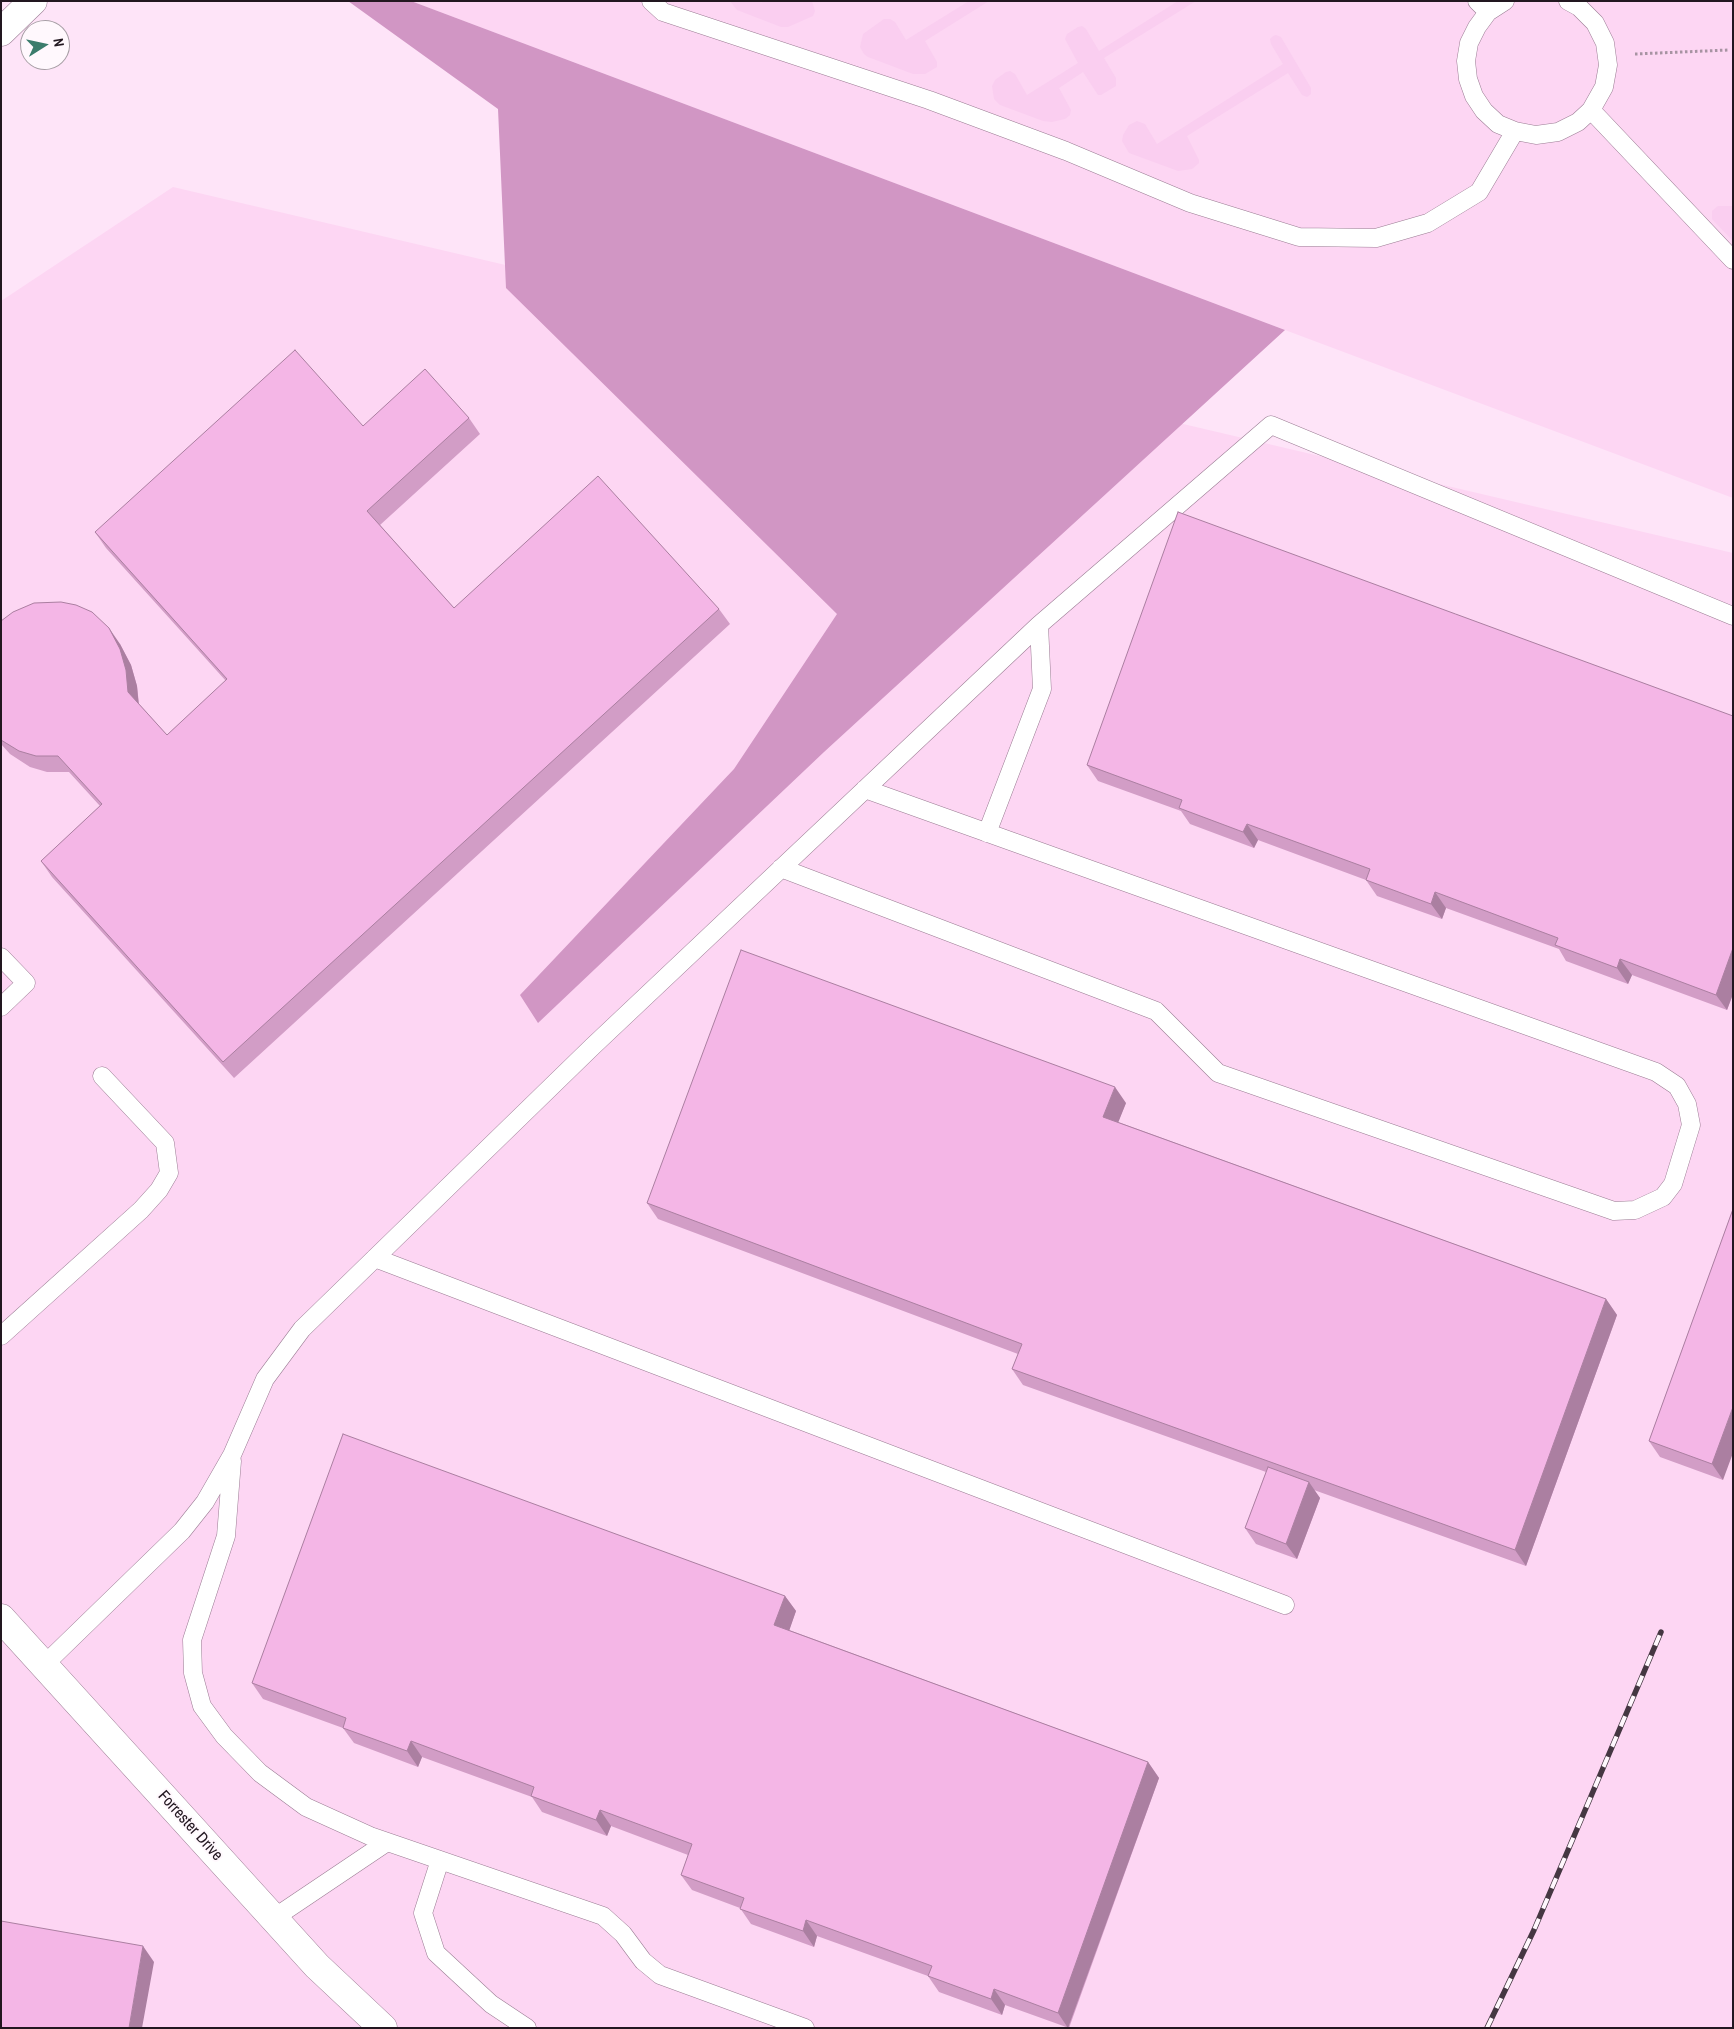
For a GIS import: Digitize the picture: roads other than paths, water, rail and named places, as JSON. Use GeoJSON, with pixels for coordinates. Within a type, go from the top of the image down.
{"type":"FeatureCollection","features":[{"type":"Feature","properties":{"kind":"street"},"geometry":{"type":"LineString","coordinates":[[1,32],[33,1]]}},
{"type":"Feature","properties":{"kind":"street","name":"Forrester Drive"},"geometry":{"type":"LineString","coordinates":[[1,1618],[317,1966],[384,2028]]}},
{"type":"Feature","properties":{"kind":"lane"},"geometry":{"type":"LineString","coordinates":[[651,1],[663,12],[929,100],[1066,151],[1190,203],[1300,237],[1376,238],[1428,224],[1479,192],[1515,131]]}},
{"type":"Feature","properties":{"kind":"lane"},"geometry":{"type":"LineString","coordinates":[[1505,1],[1482,7],[1469,43],[1466,61],[1468,79],[1474,96],[1484,111],[1498,124],[1515,131],[1536,135],[1558,132],[1578,122],[1591,110],[1604,87],[1608,65],[1605,43],[1595,23],[1576,3]]}},
{"type":"Feature","properties":{"kind":"lane"},"geometry":{"type":"LineString","coordinates":[[1591,110],[1733,260]]}},
{"type":"Feature","properties":{"kind":"lane"},"geometry":{"type":"LineString","coordinates":[[44,1665],[182,1531],[205,1502],[232,1455],[265,1379],[302,1330],[592,1047],[1039,625],[1271,425],[1733,616]]}},
{"type":"Feature","properties":{"kind":"lane"},"geometry":{"type":"LineString","coordinates":[[987,833],[1042,689],[1039,625]]}},
{"type":"Feature","properties":{"kind":"lane"},"geometry":{"type":"LineString","coordinates":[[781,868],[1156,1011],[1218,1073],[1614,1211],[1636,1210],[1663,1197],[1673,1184],[1691,1126],[1687,1104],[1677,1086],[1656,1072],[865,789]]}},
{"type":"Feature","properties":{"kind":"lane"},"geometry":{"type":"LineString","coordinates":[[1,957],[26,983],[1,1007]]}},
{"type":"Feature","properties":{"kind":"lane"},"geometry":{"type":"LineString","coordinates":[[1,1336],[141,1210],[159,1190],[169,1173],[165,1143],[102,1076]]}},
{"type":"Feature","properties":{"kind":"lane"},"geometry":{"type":"LineString","coordinates":[[375,1258],[1285,1605]]}},
{"type":"Feature","properties":{"kind":"lane"},"geometry":{"type":"LineString","coordinates":[[232,1455],[226,1536],[192,1640],[193,1673],[202,1706],[224,1736],[260,1773],[306,1807],[387,1842],[603,1916],[623,1934],[643,1961],[660,1975],[805,2028]]}},
{"type":"Feature","properties":{"kind":"lane"},"geometry":{"type":"LineString","coordinates":[[274,1918],[387,1842]]}},
{"type":"Feature","properties":{"kind":"lane"},"geometry":{"type":"LineString","coordinates":[[440,1860],[423,1913],[436,1953],[491,2004],[527,2028]]}},
{"type":"Feature","properties":{"kind":"railway"},"geometry":{"type":"LineString","coordinates":[[1487,2028],[1534,1930],[1661,1632]]}}]}
